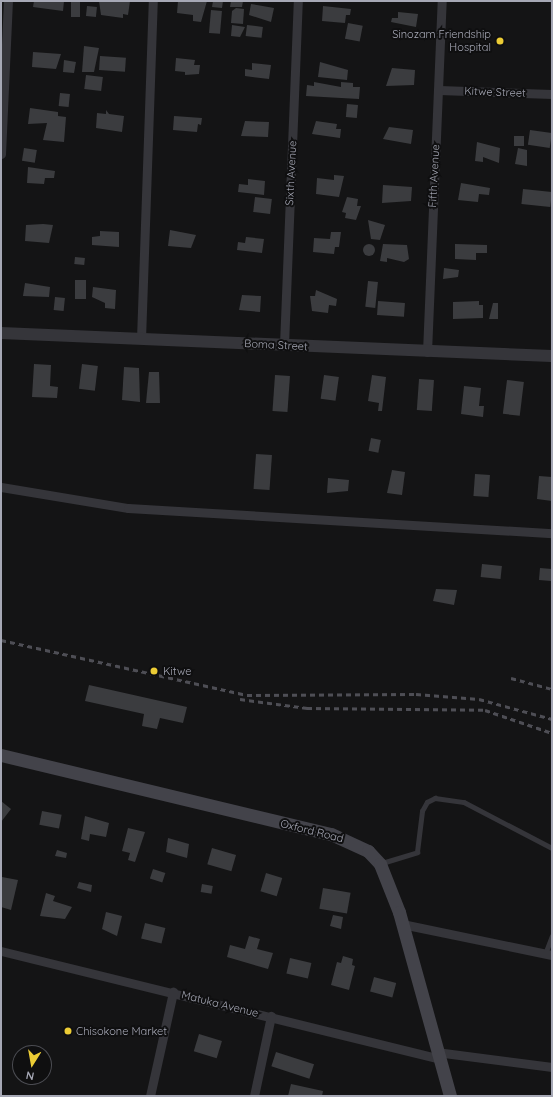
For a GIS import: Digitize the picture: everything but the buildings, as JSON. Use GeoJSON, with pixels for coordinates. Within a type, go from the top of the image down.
{"type":"FeatureCollection","features":[{"type":"Feature","properties":{"kind":"main road","name":"Oxford Road"},"geometry":{"type":"LineString","coordinates":[[1,755],[330,834],[352,841],[380,864]]}},
{"type":"Feature","properties":{"kind":"main road"},"geometry":{"type":"LineString","coordinates":[[380,864],[402,924],[437,1055],[450,1096]]}},
{"type":"Feature","properties":{"kind":"street"},"geometry":{"type":"LineString","coordinates":[[1,154],[8,1]]}},
{"type":"Feature","properties":{"kind":"street"},"geometry":{"type":"LineString","coordinates":[[140,339],[153,1]]}},
{"type":"Feature","properties":{"kind":"street","name":"Sixth Avenue"},"geometry":{"type":"LineString","coordinates":[[284,345],[298,1]]}},
{"type":"Feature","properties":{"kind":"street","name":"Fifth Avenue"},"geometry":{"type":"LineString","coordinates":[[427,352],[442,1]]}},
{"type":"Feature","properties":{"kind":"street","name":"Kitwe Street"},"geometry":{"type":"LineString","coordinates":[[439,90],[552,94]]}},
{"type":"Feature","properties":{"kind":"street","name":"Boma Street"},"geometry":{"type":"LineString","coordinates":[[1,332],[427,352],[552,356]]}},
{"type":"Feature","properties":{"kind":"street"},"geometry":{"type":"LineString","coordinates":[[1,487],[128,508],[552,533]]}},
{"type":"Feature","properties":{"kind":"street"},"geometry":{"type":"LineString","coordinates":[[402,924],[548,954]]}},
{"type":"Feature","properties":{"kind":"street","name":"Matuka Avenue"},"geometry":{"type":"LineString","coordinates":[[1,951],[437,1055],[552,1067]]}},
{"type":"Feature","properties":{"kind":"street"},"geometry":{"type":"LineString","coordinates":[[150,1096],[174,992]]}},
{"type":"Feature","properties":{"kind":"street"},"geometry":{"type":"LineString","coordinates":[[254,1096],[271,1016]]}},
{"type":"Feature","properties":{"kind":"lane"},"geometry":{"type":"LineString","coordinates":[[380,864],[417,852],[422,810],[427,802],[435,798],[464,802],[552,848]]}},
{"type":"Feature","properties":{"kind":"lane"},"geometry":{"type":"LineString","coordinates":[[548,954],[552,936]]}},
{"type":"Feature","properties":{"kind":"railway"},"geometry":{"type":"LineString","coordinates":[[1,640],[247,695],[416,694],[479,699],[552,719]]}},
{"type":"Feature","properties":{"kind":"railway"},"geometry":{"type":"LineString","coordinates":[[511,678],[552,689]]}},
{"type":"Feature","properties":{"kind":"railway"},"geometry":{"type":"LineString","coordinates":[[240,699],[307,708],[485,710],[552,733]]}},
{"type":"Feature","properties":{"kind":"place","name":"Sinozam Friendship Hospital"},"geometry":{"type":"Point","coordinates":[500,41]}},
{"type":"Feature","properties":{"kind":"place","name":"Kitwe"},"geometry":{"type":"Point","coordinates":[154,671]}},
{"type":"Feature","properties":{"kind":"place","name":"Chisokone Market"},"geometry":{"type":"Point","coordinates":[68,1031]}}]}
